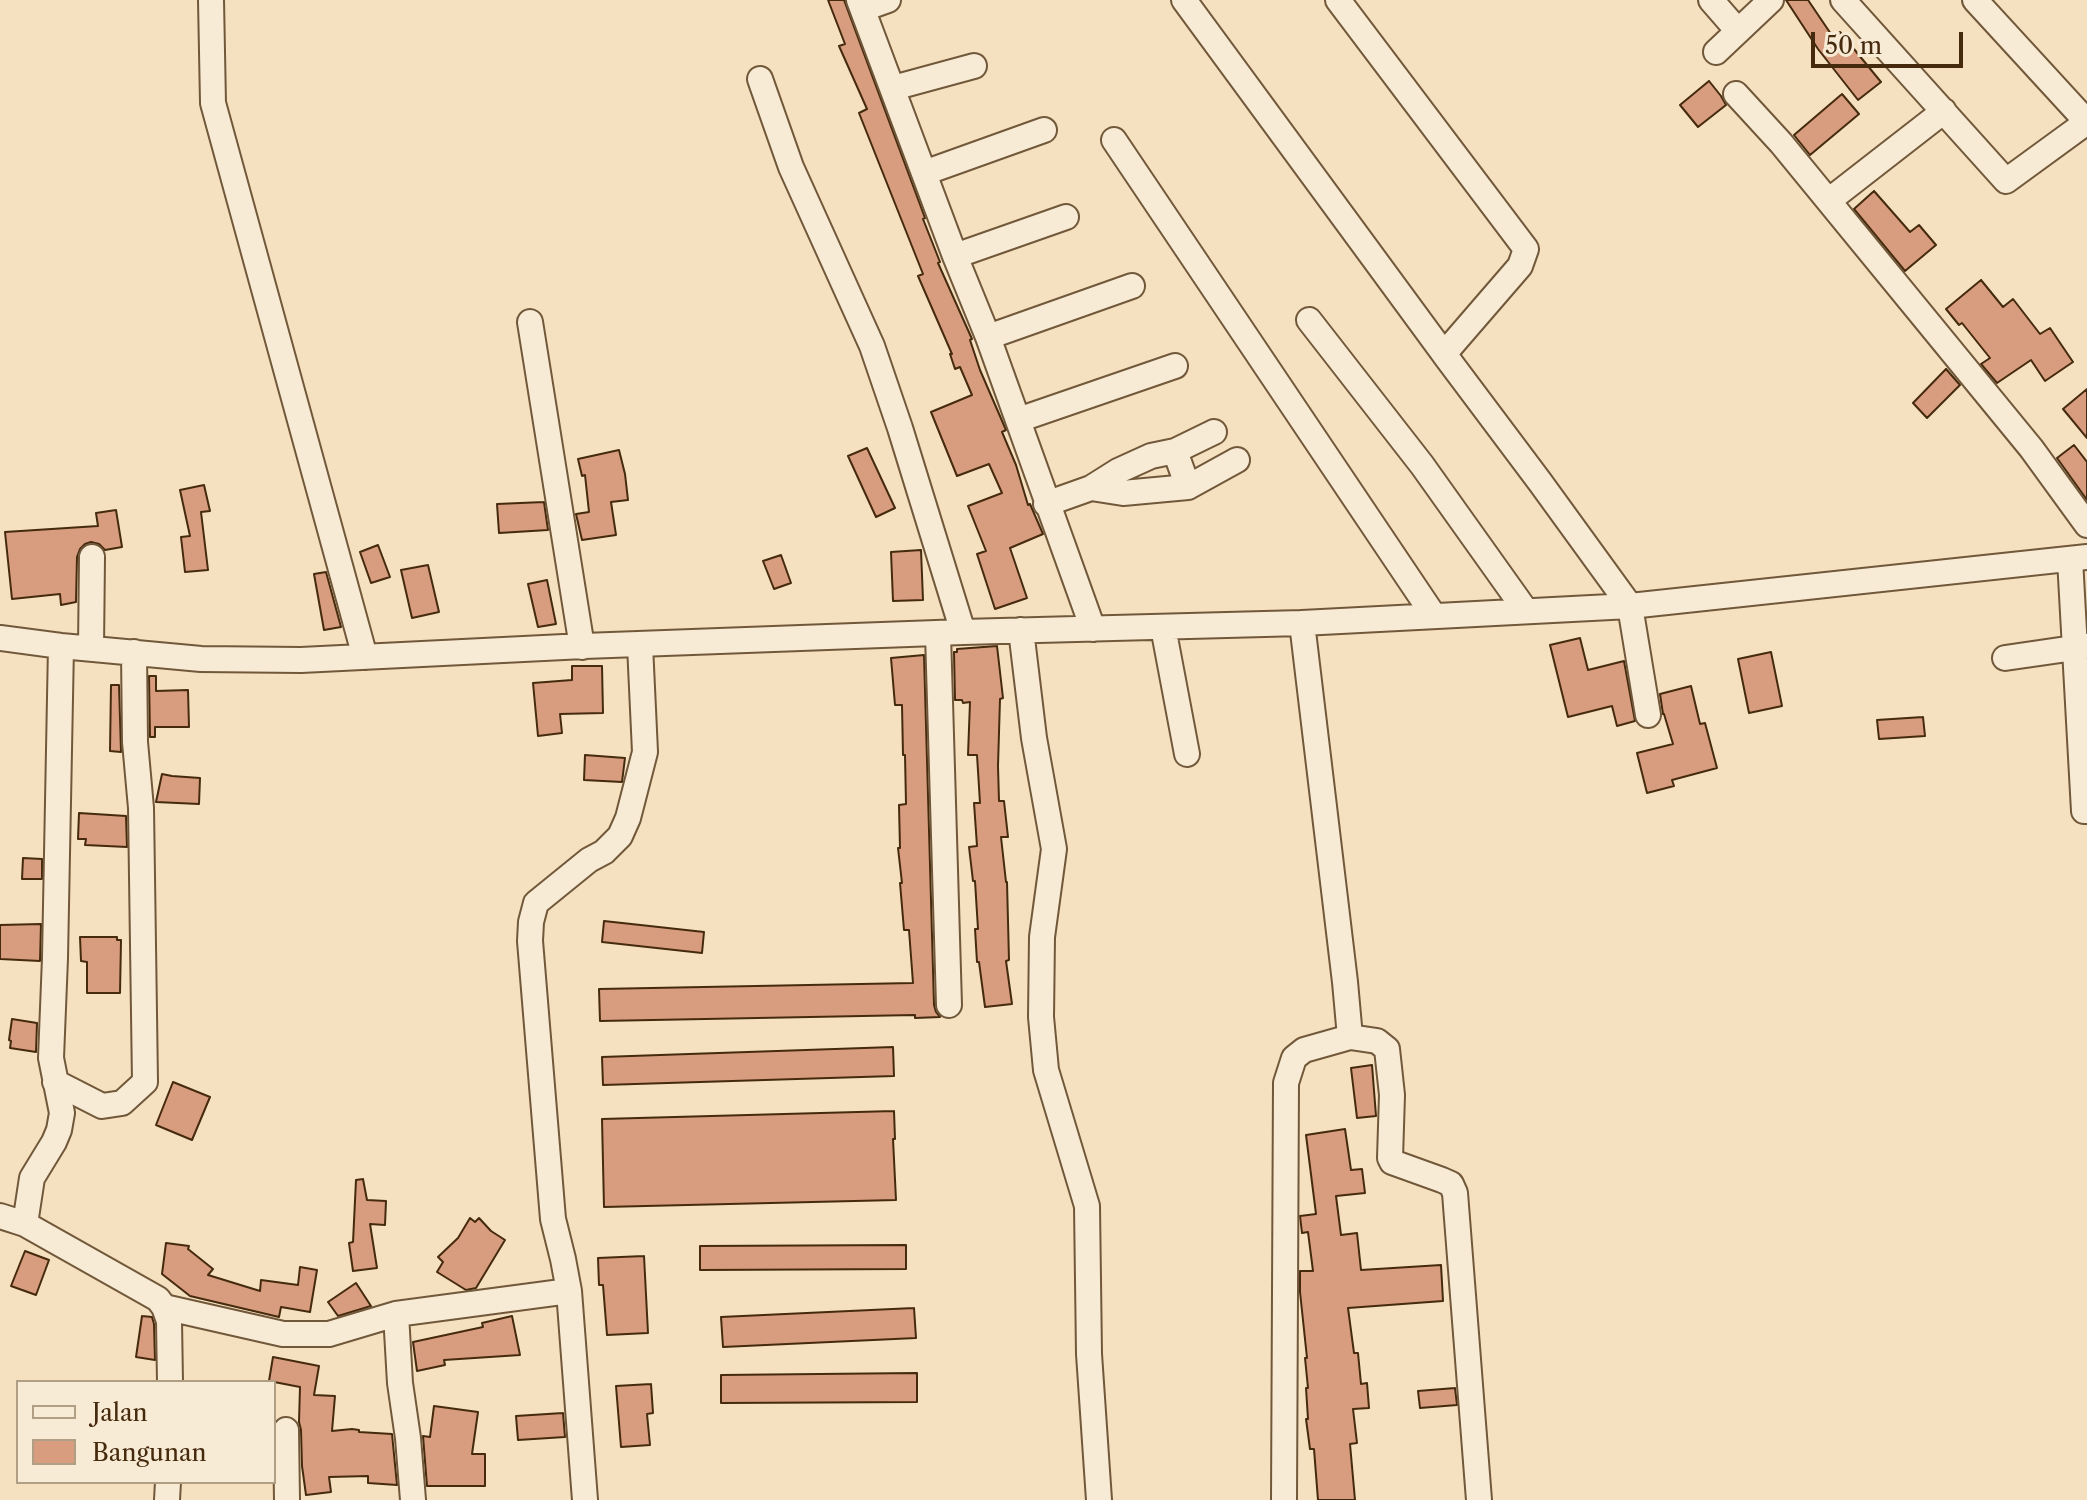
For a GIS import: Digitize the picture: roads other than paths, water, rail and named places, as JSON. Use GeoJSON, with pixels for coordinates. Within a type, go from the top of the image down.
{"type":"FeatureCollection","features":[{"type":"Feature","properties":{"kind":"street"},"geometry":{"type":"LineString","coordinates":[[211,0],[213,103],[365,657]]}},
{"type":"Feature","properties":{"kind":"street"},"geometry":{"type":"LineString","coordinates":[[888,0],[861,5],[988,337],[1093,629]]}},
{"type":"Feature","properties":{"kind":"street"},"geometry":{"type":"LineString","coordinates":[[1184,0],[1630,606],[1648,715]]}},
{"type":"Feature","properties":{"kind":"street"},"geometry":{"type":"LineString","coordinates":[[1338,0],[1526,249],[1520,266],[1444,354]]}},
{"type":"Feature","properties":{"kind":"street"},"geometry":{"type":"LineString","coordinates":[[1711,0],[1738,31]]}},
{"type":"Feature","properties":{"kind":"street"},"geometry":{"type":"LineString","coordinates":[[1716,52],[1771,0]]}},
{"type":"Feature","properties":{"kind":"street"},"geometry":{"type":"LineString","coordinates":[[1843,0],[2006,181],[2087,122],[1975,0]]}},
{"type":"Feature","properties":{"kind":"street"},"geometry":{"type":"LineString","coordinates":[[893,88],[974,66]]}},
{"type":"Feature","properties":{"kind":"street"},"geometry":{"type":"LineString","coordinates":[[760,79],[791,167],[872,346],[963,632]]}},
{"type":"Feature","properties":{"kind":"street"},"geometry":{"type":"LineString","coordinates":[[1736,94],[1781,143],[2031,448],[2087,525]]}},
{"type":"Feature","properties":{"kind":"street"},"geometry":{"type":"LineString","coordinates":[[1836,195],[1944,111]]}},
{"type":"Feature","properties":{"kind":"street"},"geometry":{"type":"LineString","coordinates":[[924,173],[1044,130]]}},
{"type":"Feature","properties":{"kind":"street"},"geometry":{"type":"LineString","coordinates":[[1114,140],[1434,616]]}},
{"type":"Feature","properties":{"kind":"street"},"geometry":{"type":"LineString","coordinates":[[955,256],[1066,217]]}},
{"type":"Feature","properties":{"kind":"street"},"geometry":{"type":"LineString","coordinates":[[988,337],[1132,286]]}},
{"type":"Feature","properties":{"kind":"street"},"geometry":{"type":"LineString","coordinates":[[1309,320],[1422,465],[1526,611]]}},
{"type":"Feature","properties":{"kind":"street"},"geometry":{"type":"LineString","coordinates":[[530,322],[582,647]]}},
{"type":"Feature","properties":{"kind":"street"},"geometry":{"type":"LineString","coordinates":[[1018,420],[1175,366]]}},
{"type":"Feature","properties":{"kind":"street"},"geometry":{"type":"LineString","coordinates":[[1046,504],[1091,488],[1118,471],[1151,456],[1175,451],[1214,432]]}},
{"type":"Feature","properties":{"kind":"street"},"geometry":{"type":"LineString","coordinates":[[1175,451],[1188,487]]}},
{"type":"Feature","properties":{"kind":"street"},"geometry":{"type":"LineString","coordinates":[[1091,488],[1123,493],[1188,487],[1237,460]]}},
{"type":"Feature","properties":{"kind":"street"},"geometry":{"type":"LineString","coordinates":[[91,648],[92,557]]}},
{"type":"Feature","properties":{"kind":"street"},"geometry":{"type":"LineString","coordinates":[[0,638],[201,659],[301,660],[963,632],[1302,623],[1630,606],[2079,558],[2084,811],[2087,811]]}},
{"type":"Feature","properties":{"kind":"street"},"geometry":{"type":"LineString","coordinates":[[1302,623],[1350,1037]]}},
{"type":"Feature","properties":{"kind":"street"},"geometry":{"type":"LineString","coordinates":[[1163,627],[1187,754]]}},
{"type":"Feature","properties":{"kind":"street"},"geometry":{"type":"LineString","coordinates":[[1021,630],[1034,738],[1054,849],[1042,937],[1041,1017],[1046,1070],[1087,1206],[1089,1354],[1099,1500]]}},
{"type":"Feature","properties":{"kind":"street"},"geometry":{"type":"LineString","coordinates":[[938,634],[949,1005]]}},
{"type":"Feature","properties":{"kind":"street"},"geometry":{"type":"LineString","coordinates":[[585,1500],[569,1291],[553,1219],[532,971],[531,922],[536,903],[589,860],[604,852],[620,836],[628,818],[645,752],[640,645]]}},
{"type":"Feature","properties":{"kind":"street"},"geometry":{"type":"LineString","coordinates":[[25,1224],[32,1178],[59,1130],[62,1113],[51,1058],[61,646]]}},
{"type":"Feature","properties":{"kind":"street"},"geometry":{"type":"LineString","coordinates":[[2005,658],[2081,647]]}},
{"type":"Feature","properties":{"kind":"street"},"geometry":{"type":"LineString","coordinates":[[55,1082],[102,1106],[122,1103],[145,1082],[141,808],[135,742],[134,652]]}},
{"type":"Feature","properties":{"kind":"street"},"geometry":{"type":"LineString","coordinates":[[1284,1500],[1286,1083],[1294,1058],[1304,1050],[1350,1037],[1377,1041],[1387,1049],[1392,1095],[1392,1162],[1451,1184],[1455,1193],[1479,1500]]}},
{"type":"Feature","properties":{"kind":"street"},"geometry":{"type":"LineString","coordinates":[[0,1216],[25,1224],[158,1299],[169,1321],[170,1380]]}},
{"type":"Feature","properties":{"kind":"street"},"geometry":{"type":"LineString","coordinates":[[164,1307],[283,1334],[329,1334],[396,1314],[569,1291]]}},
{"type":"Feature","properties":{"kind":"street"},"geometry":{"type":"LineString","coordinates":[[396,1314],[413,1500]]}},
{"type":"Feature","properties":{"kind":"street"},"geometry":{"type":"LineString","coordinates":[[286,1430],[287,1500]]}}]}
